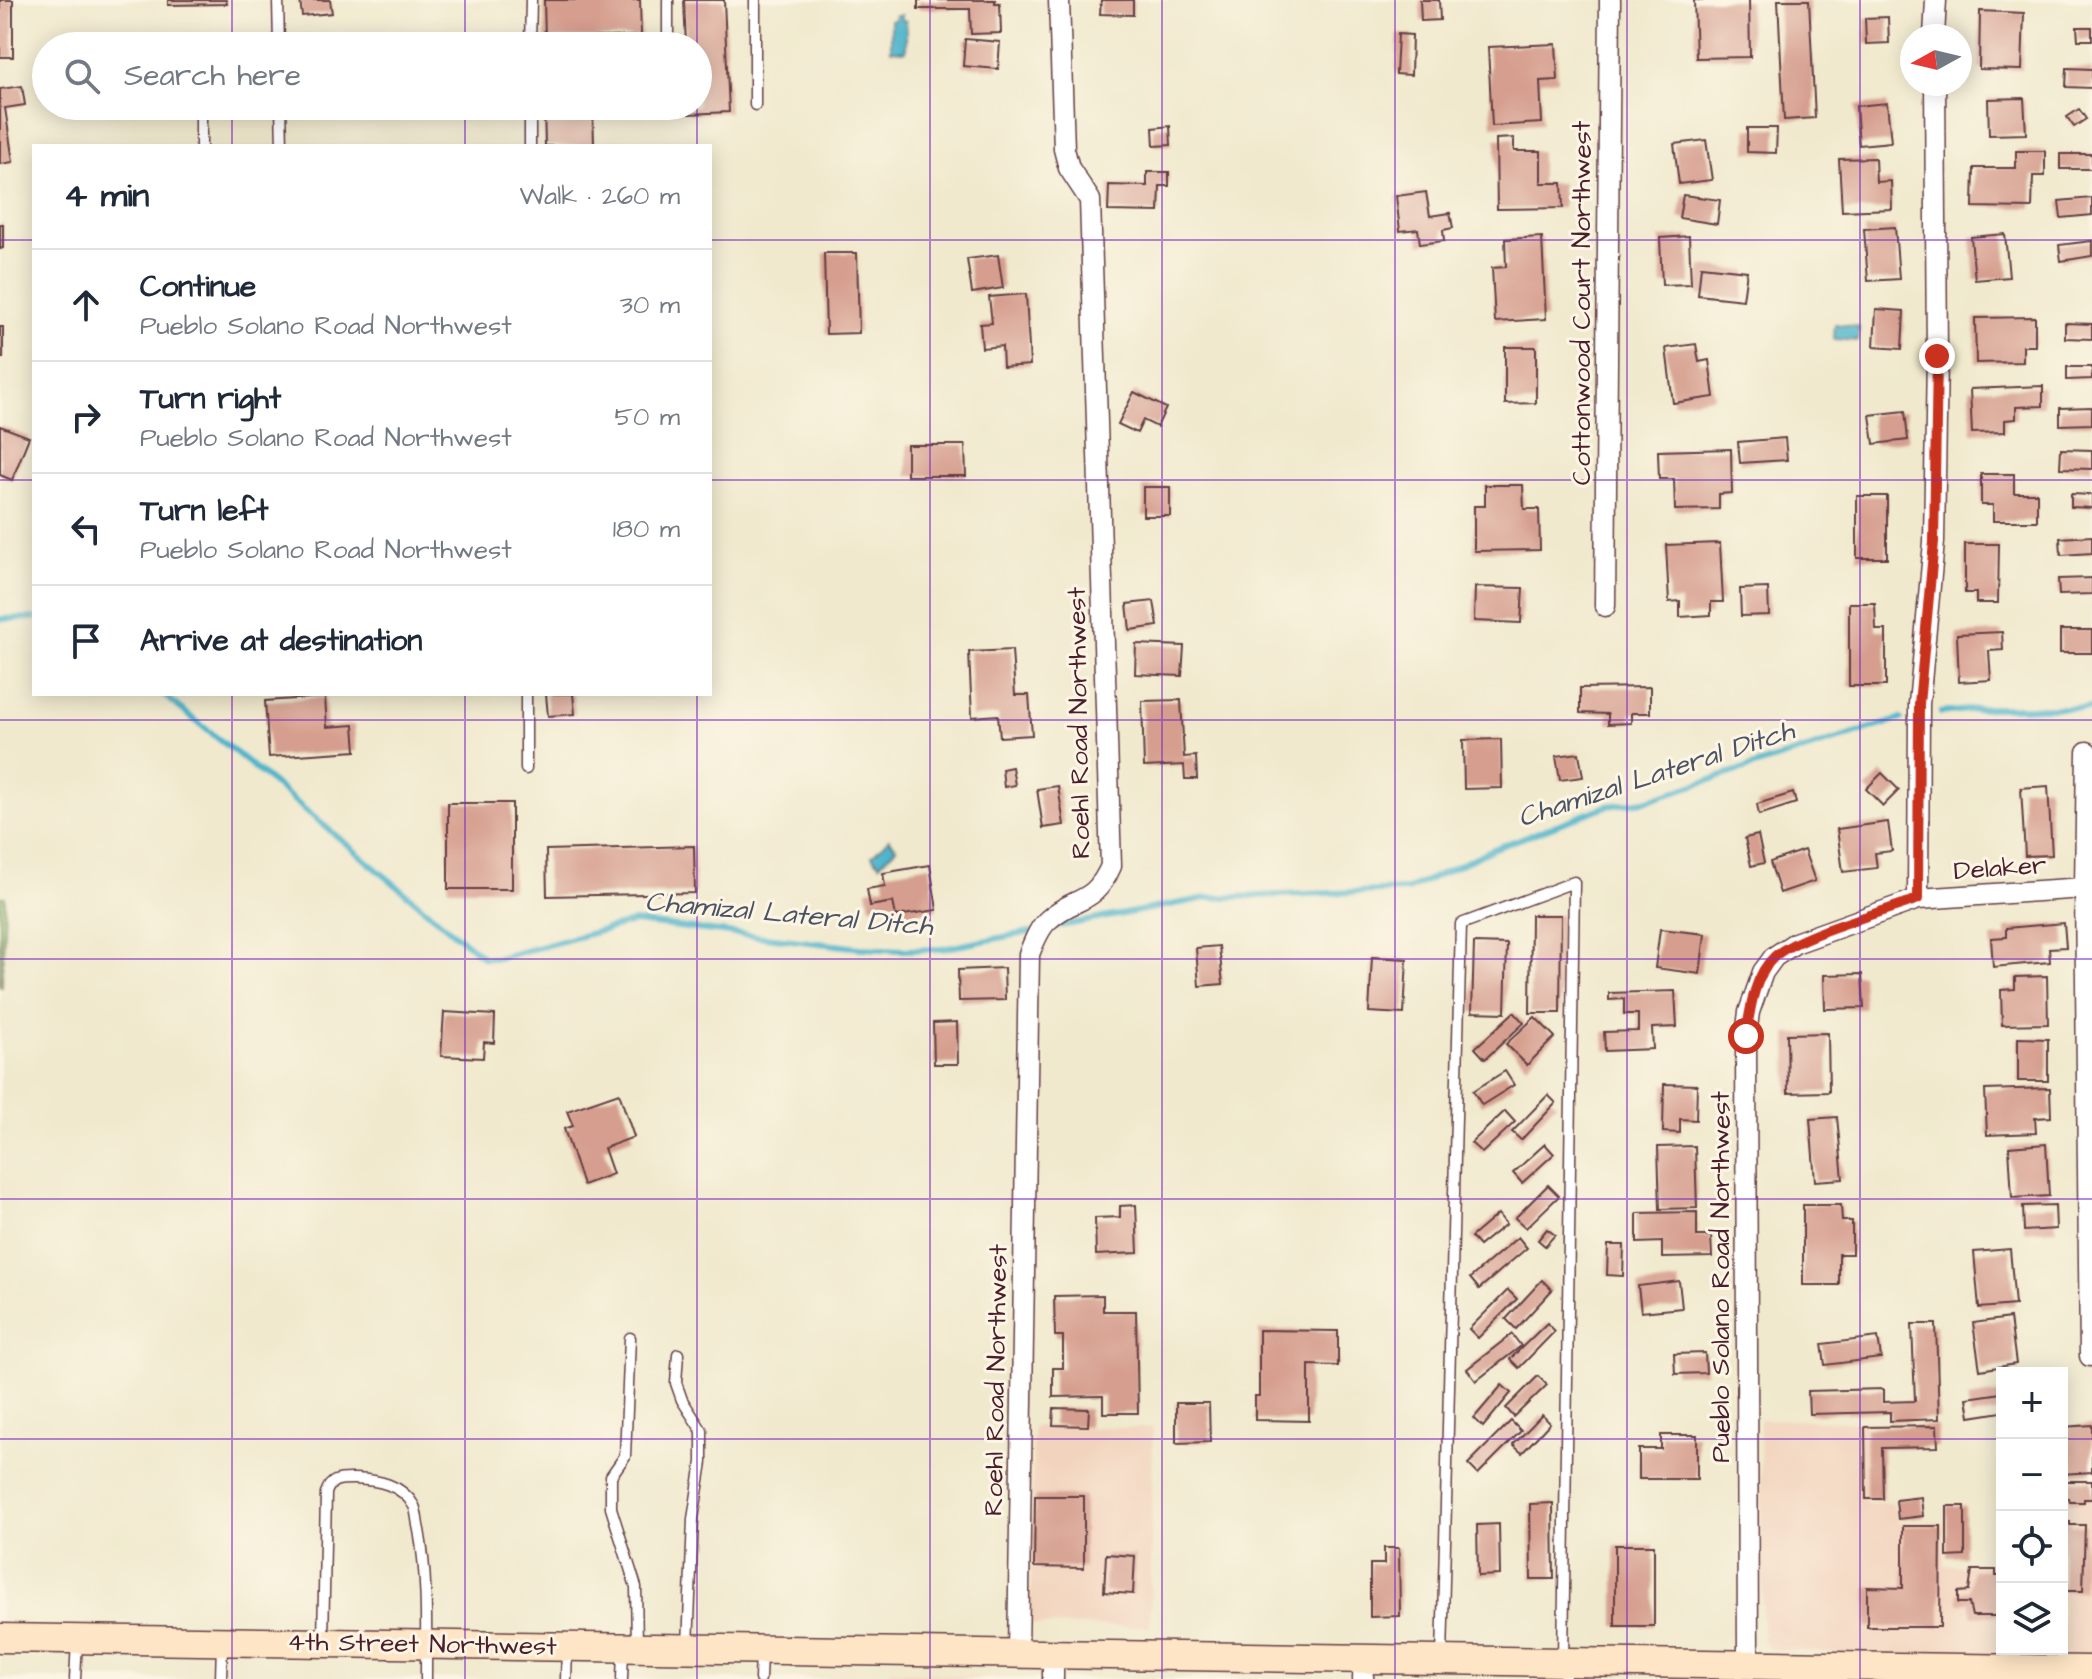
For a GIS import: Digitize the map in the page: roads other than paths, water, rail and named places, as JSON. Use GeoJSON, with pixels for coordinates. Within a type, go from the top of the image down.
{"type":"FeatureCollection","features":[{"type":"Feature","properties":{"kind":"main road","name":"4th Street Northwest"},"geometry":{"type":"LineString","coordinates":[[0,1638],[1018,1654],[1053,1667],[1364,1669],[1442,1660],[1564,1670],[1748,1663],[1850,1673],[2092,1670]]}},
{"type":"Feature","properties":{"kind":"street","name":"Roehl Road Northwest"},"geometry":{"type":"LineString","coordinates":[[1018,1654],[1029,954],[1037,934],[1048,919],[1102,888],[1111,866],[1090,200],[1069,168],[1064,149],[1059,0]]}},
{"type":"Feature","properties":{"kind":"street","name":"Cottonwood Court Northwest"},"geometry":{"type":"LineString","coordinates":[[1605,606],[1610,0]]}},
{"type":"Feature","properties":{"kind":"street"},"geometry":{"type":"LineString","coordinates":[[1935,24],[1936,0]]}},
{"type":"Feature","properties":{"kind":"street"},"geometry":{"type":"LineString","coordinates":[[1918,899],[1919,704],[1934,542],[1937,356],[1935,96]]}},
{"type":"Feature","properties":{"kind":"street"},"geometry":{"type":"LineString","coordinates":[[2087,752],[2085,888],[2090,1356]]}},
{"type":"Feature","properties":{"kind":"street","name":"Delaker"},"geometry":{"type":"LineString","coordinates":[[1918,899],[2085,888]]}},
{"type":"Feature","properties":{"kind":"street","name":"Pueblo Solano Road Northwest"},"geometry":{"type":"LineString","coordinates":[[1748,1663],[1746,1036],[1749,1012],[1763,972],[1774,957],[1784,950],[1795,943],[1918,899]]}},
{"type":"Feature","properties":{"kind":"lane"},"geometry":{"type":"LineString","coordinates":[[278,0],[279,32]]}},
{"type":"Feature","properties":{"kind":"lane"},"geometry":{"type":"LineString","coordinates":[[530,32],[531,0]]}},
{"type":"Feature","properties":{"kind":"lane"},"geometry":{"type":"LineString","coordinates":[[668,0],[668,32]]}},
{"type":"Feature","properties":{"kind":"lane"},"geometry":{"type":"LineString","coordinates":[[755,0],[755,105]]}},
{"type":"Feature","properties":{"kind":"lane"},"geometry":{"type":"LineString","coordinates":[[201,120],[201,144]]}},
{"type":"Feature","properties":{"kind":"lane"},"geometry":{"type":"LineString","coordinates":[[281,120],[282,144]]}},
{"type":"Feature","properties":{"kind":"lane"},"geometry":{"type":"LineString","coordinates":[[530,120],[530,144]]}},
{"type":"Feature","properties":{"kind":"lane"},"geometry":{"type":"LineString","coordinates":[[526,696],[526,769]]}},
{"type":"Feature","properties":{"kind":"lane"},"geometry":{"type":"LineString","coordinates":[[1442,1660],[1461,924],[1574,882],[1564,1670]]}},
{"type":"Feature","properties":{"kind":"lane"},"geometry":{"type":"LineString","coordinates":[[622,1679],[630,1648],[636,1587],[611,1508],[611,1476],[625,1456],[630,1338]]}},
{"type":"Feature","properties":{"kind":"lane"},"geometry":{"type":"LineString","coordinates":[[678,1354],[676,1383],[682,1400],[702,1431],[702,1462],[693,1519],[688,1649]]}},
{"type":"Feature","properties":{"kind":"lane"},"geometry":{"type":"LineString","coordinates":[[323,1643],[326,1493],[334,1480],[385,1481],[414,1506],[423,1562],[426,1679]]}},
{"type":"Feature","properties":{"kind":"lane"},"geometry":{"type":"LineString","coordinates":[[75,1679],[77,1639]]}},
{"type":"Feature","properties":{"kind":"lane"},"geometry":{"type":"LineString","coordinates":[[221,1679],[222,1641]]}},
{"type":"Feature","properties":{"kind":"lane"},"geometry":{"type":"LineString","coordinates":[[566,1679],[567,1647]]}},
{"type":"Feature","properties":{"kind":"lane"},"geometry":{"type":"LineString","coordinates":[[760,1679],[761,1650]]}},
{"type":"Feature","properties":{"kind":"water"},"geometry":{"type":"Polygon","coordinates":[[[896,15],[902,15],[902,20],[906,21],[906,51],[891,50],[891,20],[895,20],[896,15]]]}},
{"type":"Feature","properties":{"kind":"water"},"geometry":{"type":"Polygon","coordinates":[[[1835,324],[1859,327],[1858,341],[1834,339],[1835,324]]]}},
{"type":"Feature","properties":{"kind":"water"},"geometry":{"type":"Polygon","coordinates":[[[889,839],[897,848],[880,864],[872,856],[889,839]]]}},
{"type":"Feature","properties":{"kind":"waterway","name":"Chamizal Lateral Ditch"},"geometry":{"type":"LineString","coordinates":[[0,619],[32,618]]}},
{"type":"Feature","properties":{"kind":"waterway","name":"Chamizal Lateral Ditch"},"geometry":{"type":"LineString","coordinates":[[165,696],[484,958],[498,958],[634,922],[903,950],[941,949],[1030,932]]}},
{"type":"Feature","properties":{"kind":"waterway","name":"Chamizal Lateral Ditch"},"geometry":{"type":"LineString","coordinates":[[1941,713],[1988,708],[2092,708]]}},
{"type":"Feature","properties":{"kind":"waterway","name":"Chamizal Lateral Ditch"},"geometry":{"type":"LineString","coordinates":[[1050,928],[1207,898],[1407,890],[1493,849],[1607,806],[1645,801],[1901,719]]}}]}
